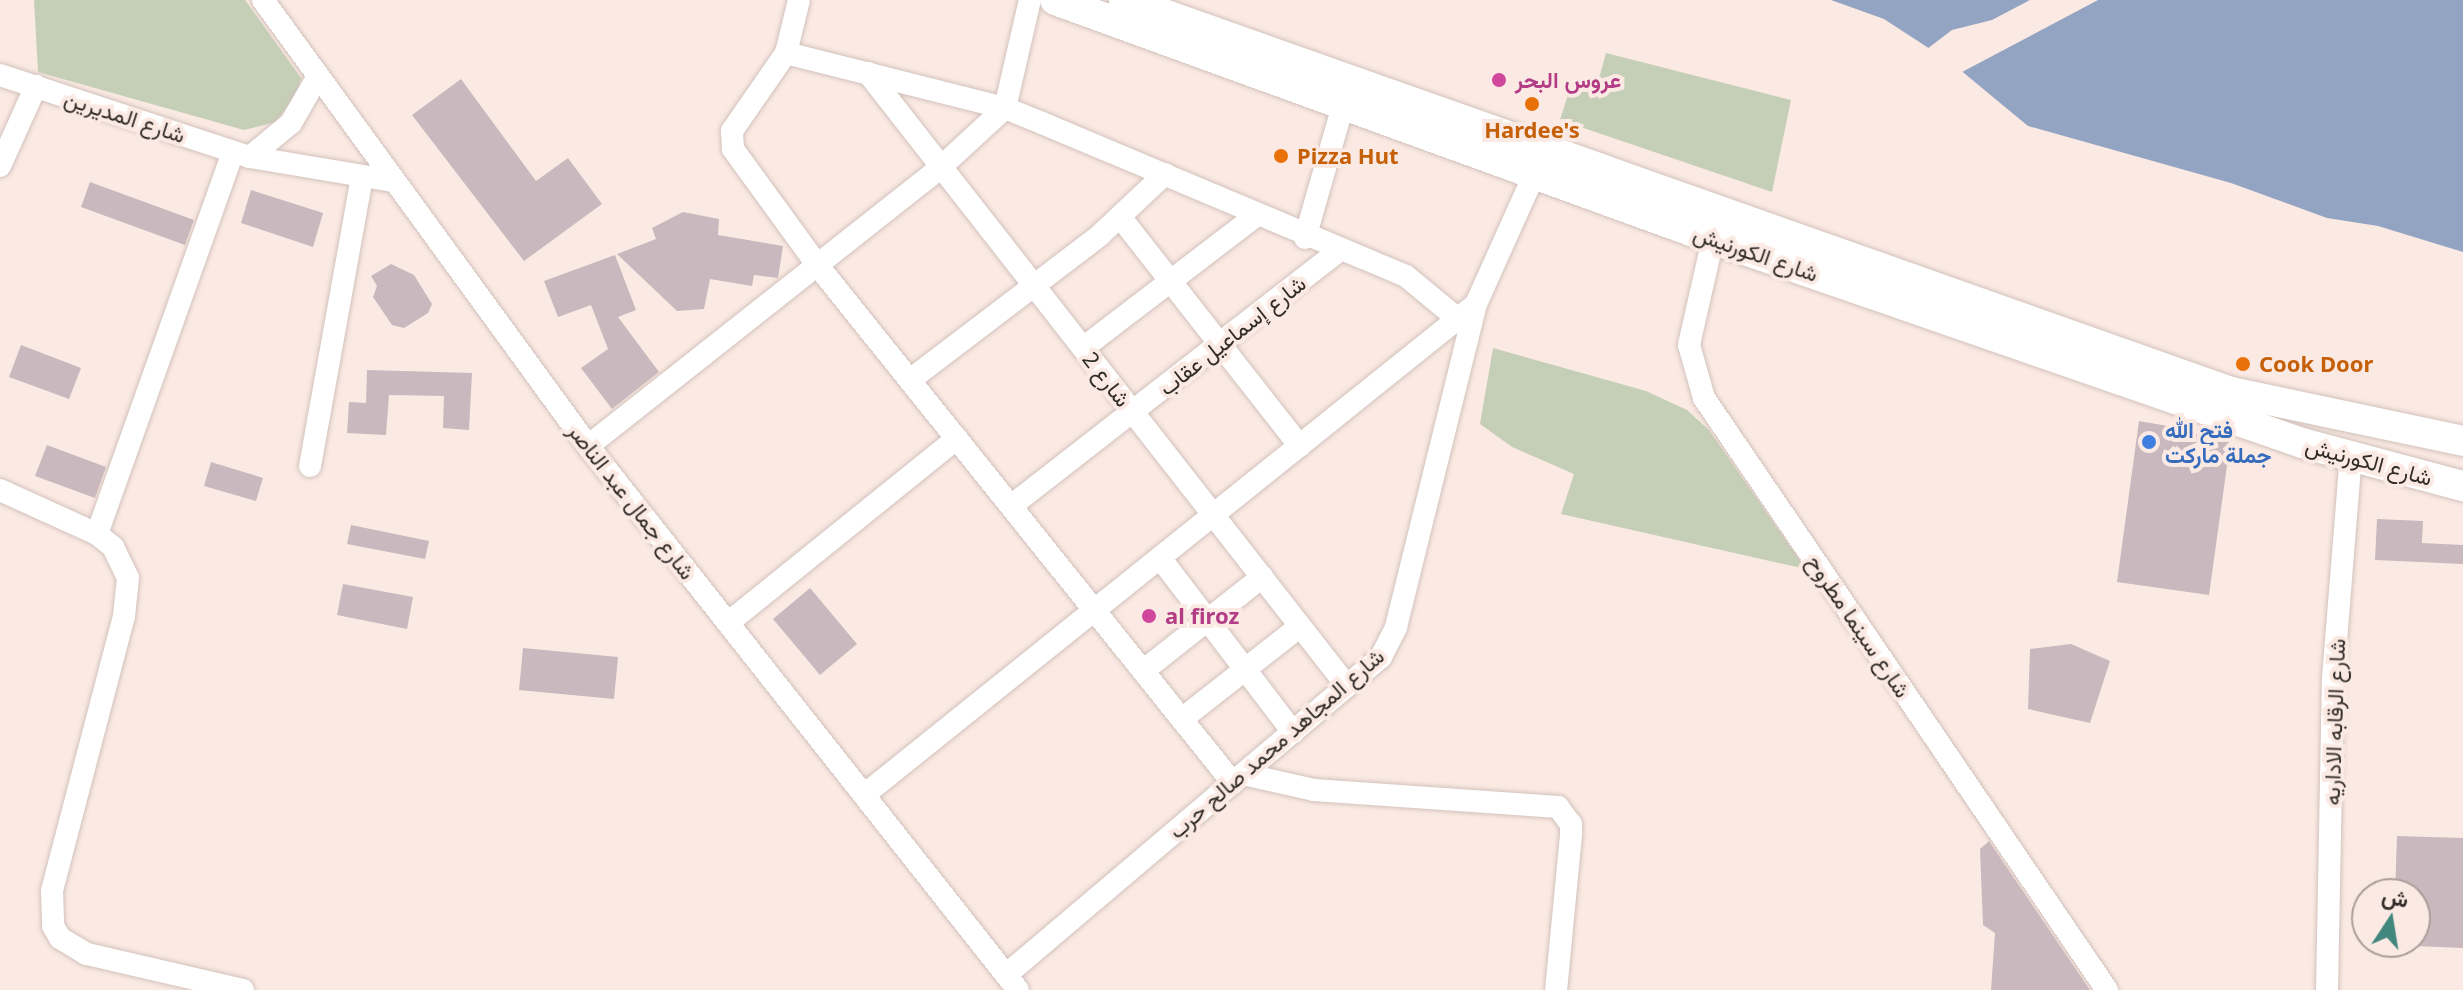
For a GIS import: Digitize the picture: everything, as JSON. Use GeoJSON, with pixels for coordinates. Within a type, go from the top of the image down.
{"type":"FeatureCollection","features":[{"type":"Feature","properties":{"kind":"street","name":"شارع جمال عبد الناصر"},"geometry":{"type":"LineString","coordinates":[[263,0],[588,446],[1012,982]]}},
{"type":"Feature","properties":{"kind":"street"},"geometry":{"type":"LineString","coordinates":[[799,0],[786,53],[738,121],[731,141],[818,266],[1182,719],[1238,778],[1314,790],[1558,807],[1571,824],[1571,835],[1556,990]]}},
{"type":"Feature","properties":{"kind":"street"},"geometry":{"type":"LineString","coordinates":[[588,446],[941,167],[1005,108],[1030,0]]}},
{"type":"Feature","properties":{"kind":"street","name":"شارع الكورنيش"},"geometry":{"type":"LineString","coordinates":[[1055,0],[1344,102],[1713,239],[2302,443],[2463,486]]}},
{"type":"Feature","properties":{"kind":"street","name":"شارع الكورنيش"},"geometry":{"type":"LineString","coordinates":[[1124,0],[2231,392],[2463,441]]}},
{"type":"Feature","properties":{"kind":"street"},"geometry":{"type":"LineString","coordinates":[[786,53],[1005,108],[1165,174],[1305,238],[1406,276],[1441,300],[1458,319]]}},
{"type":"Feature","properties":{"kind":"street","name":"شارع 2"},"geometry":{"type":"LineString","coordinates":[[868,73],[1347,686]]}},
{"type":"Feature","properties":{"kind":"street","name":"شارع المديرين"},"geometry":{"type":"LineString","coordinates":[[0,75],[242,154],[394,181]]}},
{"type":"Feature","properties":{"kind":"street"},"geometry":{"type":"LineString","coordinates":[[97,534],[242,154],[291,123],[318,76]]}},
{"type":"Feature","properties":{"kind":"street"},"geometry":{"type":"LineString","coordinates":[[0,166],[36,86]]}},
{"type":"Feature","properties":{"kind":"street"},"geometry":{"type":"LineString","coordinates":[[1305,238],[1344,102]]}},
{"type":"Feature","properties":{"kind":"street","name":"شارع المجاهد محمد صالح حرب"},"geometry":{"type":"LineString","coordinates":[[1012,982],[1238,778],[1381,657],[1396,627],[1476,304],[1535,173]]}},
{"type":"Feature","properties":{"kind":"street"},"geometry":{"type":"LineString","coordinates":[[910,380],[1121,218],[1165,174]]}},
{"type":"Feature","properties":{"kind":"street"},"geometry":{"type":"LineString","coordinates":[[310,466],[362,177]]}},
{"type":"Feature","properties":{"kind":"street"},"geometry":{"type":"LineString","coordinates":[[1083,348],[1257,215]]}},
{"type":"Feature","properties":{"kind":"street"},"geometry":{"type":"LineString","coordinates":[[1121,218],[1300,446]]}},
{"type":"Feature","properties":{"kind":"street","name":"شارع سينما مطروح"},"geometry":{"type":"LineString","coordinates":[[1713,239],[1689,345],[1704,398],[2107,990]]}},
{"type":"Feature","properties":{"kind":"street","name":"شارع إسماعيل عقاب"},"geometry":{"type":"LineString","coordinates":[[1011,506],[1339,251]]}},
{"type":"Feature","properties":{"kind":"street"},"geometry":{"type":"LineString","coordinates":[[864,795],[1476,304]]}},
{"type":"Feature","properties":{"kind":"street"},"geometry":{"type":"LineString","coordinates":[[728,623],[957,438]]}},
{"type":"Feature","properties":{"kind":"street","name":"شارع الرقابه الاداريه"},"geometry":{"type":"LineString","coordinates":[[2327,990],[2333,678],[2351,454]]}},
{"type":"Feature","properties":{"kind":"street"},"geometry":{"type":"LineString","coordinates":[[0,490],[97,534],[123,562],[127,596],[52,891],[53,926],[60,938],[87,954],[243,990]]}},
{"type":"Feature","properties":{"kind":"street"},"geometry":{"type":"LineString","coordinates":[[1161,559],[1293,732]]}},
{"type":"Feature","properties":{"kind":"street"},"geometry":{"type":"LineString","coordinates":[[1143,671],[1262,577]]}},
{"type":"Feature","properties":{"kind":"street"},"geometry":{"type":"LineString","coordinates":[[1182,719],[1300,626]]}},
{"type":"Feature","properties":{"kind":"green space"},"geometry":{"type":"Polygon","coordinates":[[[34,0],[245,0],[301,78],[298,91],[276,122],[244,130],[38,72],[34,0]]]}},
{"type":"Feature","properties":{"kind":"green space"},"geometry":{"type":"Polygon","coordinates":[[[1606,53],[1791,100],[1772,192],[1560,120],[1571,85],[1583,79],[1598,82],[1606,53]]]}},
{"type":"Feature","properties":{"kind":"green space"},"geometry":{"type":"Polygon","coordinates":[[[1493,348],[1646,391],[1687,410],[1709,430],[1806,569],[1561,514],[1574,474],[1512,447],[1480,424],[1493,348]]]}},
{"type":"Feature","properties":{"kind":"water"},"geometry":{"type":"Polygon","coordinates":[[[1831,0],[2463,0],[2463,252],[2378,226],[2327,218],[2231,183],[2028,126],[1953,64],[1884,19],[1831,0]]]}},
{"type":"Feature","properties":{"kind":"pier"},"geometry":{"type":"Polygon","coordinates":[[[2030,0],[2098,0],[1962,72],[1927,49],[1952,30],[1992,20],[2030,0]]]}},
{"type":"Feature","properties":{"kind":"building"},"geometry":{"type":"Polygon","coordinates":[[[461,79],[536,181],[568,158],[602,204],[524,261],[412,115],[461,79]]]}},
{"type":"Feature","properties":{"kind":"building"},"geometry":{"type":"Polygon","coordinates":[[[90,182],[194,220],[185,245],[81,207],[90,182]]]}},
{"type":"Feature","properties":{"kind":"building"},"geometry":{"type":"Polygon","coordinates":[[[251,190],[323,213],[313,247],[241,223],[251,190]]]}},
{"type":"Feature","properties":{"kind":"building"},"geometry":{"type":"Polygon","coordinates":[[[683,212],[719,219],[718,235],[783,246],[778,278],[754,275],[752,286],[710,279],[704,309],[677,311],[617,254],[656,239],[652,228],[683,212]]]}},
{"type":"Feature","properties":{"kind":"building"},"geometry":{"type":"Polygon","coordinates":[[[615,255],[636,310],[618,317],[659,372],[612,409],[581,368],[608,349],[591,305],[558,317],[544,281],[615,255]]]}},
{"type":"Feature","properties":{"kind":"building"},"geometry":{"type":"Polygon","coordinates":[[[391,264],[414,275],[432,304],[428,313],[404,328],[392,325],[373,297],[377,286],[371,276],[391,264]]]}},
{"type":"Feature","properties":{"kind":"building"},"geometry":{"type":"Polygon","coordinates":[[[21,345],[81,368],[69,399],[9,377],[21,345]]]}},
{"type":"Feature","properties":{"kind":"building"},"geometry":{"type":"Polygon","coordinates":[[[367,370],[472,373],[469,430],[443,428],[444,396],[389,395],[386,435],[347,433],[349,402],[366,403],[367,370]]]}},
{"type":"Feature","properties":{"kind":"building"},"geometry":{"type":"Polygon","coordinates":[[[2139,421],[2231,437],[2209,595],[2117,582],[2139,421]]]}},
{"type":"Feature","properties":{"kind":"building"},"geometry":{"type":"Polygon","coordinates":[[[47,445],[106,467],[95,498],[35,476],[47,445]]]}},
{"type":"Feature","properties":{"kind":"building"},"geometry":{"type":"Polygon","coordinates":[[[211,462],[263,478],[256,501],[204,486],[211,462]]]}},
{"type":"Feature","properties":{"kind":"building"},"geometry":{"type":"Polygon","coordinates":[[[2377,519],[2423,521],[2422,543],[2463,545],[2463,564],[2375,560],[2377,519]]]}},
{"type":"Feature","properties":{"kind":"building"},"geometry":{"type":"Polygon","coordinates":[[[351,525],[429,541],[425,559],[347,544],[351,525]]]}},
{"type":"Feature","properties":{"kind":"building"},"geometry":{"type":"Polygon","coordinates":[[[343,584],[413,597],[407,629],[337,615],[343,584]]]}},
{"type":"Feature","properties":{"kind":"building"},"geometry":{"type":"Polygon","coordinates":[[[810,588],[857,644],[820,675],[773,619],[810,588]]]}},
{"type":"Feature","properties":{"kind":"building"},"geometry":{"type":"Polygon","coordinates":[[[2071,644],[2110,661],[2090,723],[2028,709],[2030,649],[2071,644]]]}},
{"type":"Feature","properties":{"kind":"building"},"geometry":{"type":"Polygon","coordinates":[[[523,648],[618,657],[614,699],[519,690],[523,648]]]}},
{"type":"Feature","properties":{"kind":"building"},"geometry":{"type":"Polygon","coordinates":[[[2397,836],[2463,838],[2463,948],[2431,947],[2431,878],[2396,878],[2397,836]]]}},
{"type":"Feature","properties":{"kind":"building"},"geometry":{"type":"Polygon","coordinates":[[[1989,841],[2090,990],[1991,990],[1995,933],[1983,925],[1980,849],[1989,841]]]}},
{"type":"Feature","properties":{"kind":"place","name":"عروس البحر"},"geometry":{"type":"Point","coordinates":[1499,80]}},
{"type":"Feature","properties":{"kind":"place","name":"Hardee's"},"geometry":{"type":"Point","coordinates":[1532,104]}},
{"type":"Feature","properties":{"kind":"place","name":"Pizza Hut"},"geometry":{"type":"Point","coordinates":[1281,156]}},
{"type":"Feature","properties":{"kind":"place","name":"Cook Door"},"geometry":{"type":"Point","coordinates":[2243,364]}},
{"type":"Feature","properties":{"kind":"place","name":"فتح الله جملة ماركت"},"geometry":{"type":"Point","coordinates":[2149,442]}},
{"type":"Feature","properties":{"kind":"place","name":"al firoz"},"geometry":{"type":"Point","coordinates":[1149,616]}}]}
